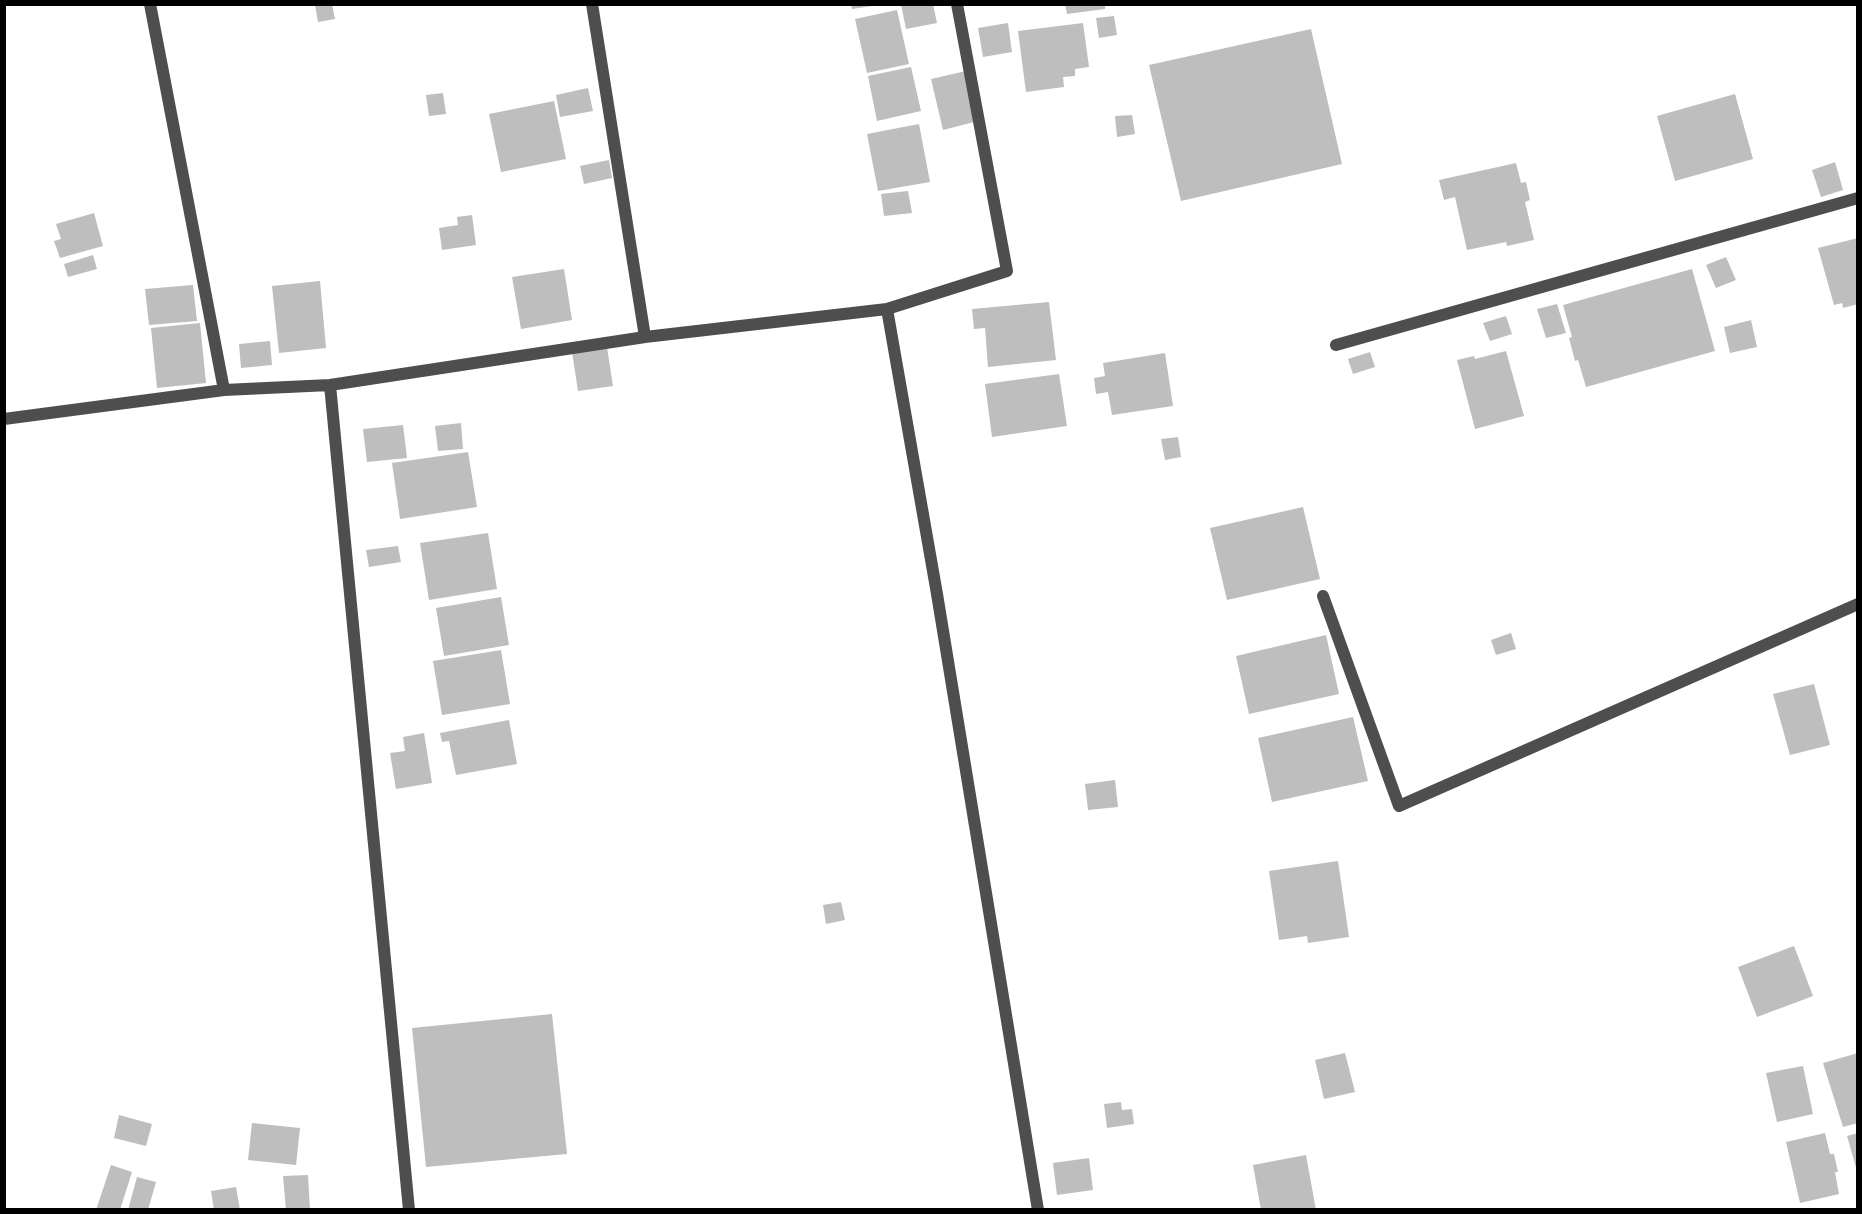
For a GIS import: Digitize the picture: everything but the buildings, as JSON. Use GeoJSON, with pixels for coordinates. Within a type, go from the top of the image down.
{"type":"FeatureCollection","features":[{"type":"Feature","properties":{"kind":"lane"},"geometry":{"type":"LineString","coordinates":[[150,4],[224,390]]}},
{"type":"Feature","properties":{"kind":"lane"},"geometry":{"type":"LineString","coordinates":[[592,4],[645,337]]}},
{"type":"Feature","properties":{"kind":"lane"},"geometry":{"type":"LineString","coordinates":[[4,418],[224,390],[330,386],[645,337],[888,309],[1007,271],[957,4]]}},
{"type":"Feature","properties":{"kind":"lane"},"geometry":{"type":"LineString","coordinates":[[1336,345],[1857,198]]}},
{"type":"Feature","properties":{"kind":"lane"},"geometry":{"type":"LineString","coordinates":[[888,309],[1038,1209]]}},
{"type":"Feature","properties":{"kind":"lane"},"geometry":{"type":"LineString","coordinates":[[330,386],[409,1209]]}},
{"type":"Feature","properties":{"kind":"lane"},"geometry":{"type":"LineString","coordinates":[[1323,596],[1399,806],[1857,604]]}}]}
